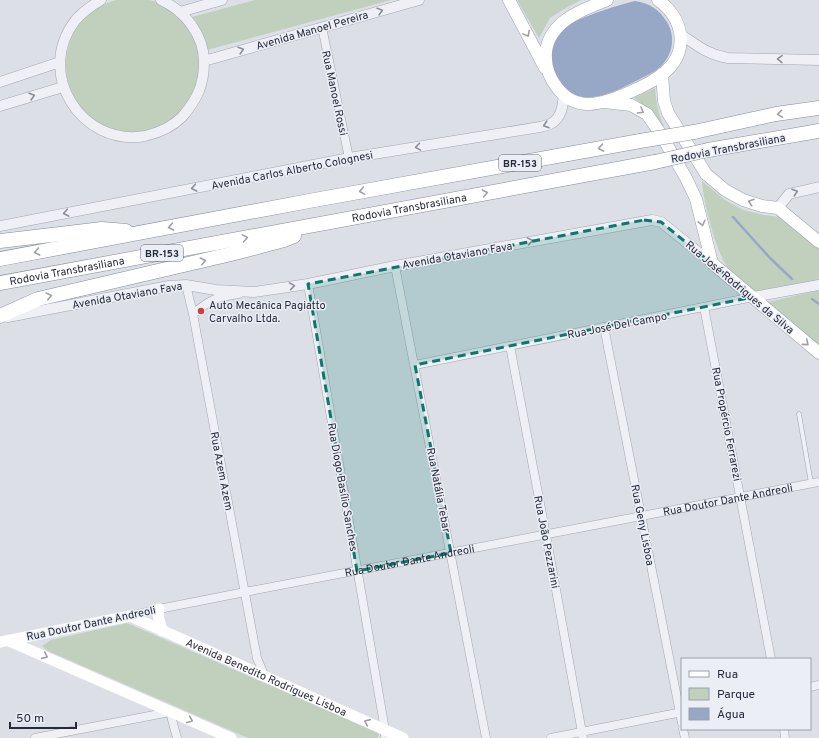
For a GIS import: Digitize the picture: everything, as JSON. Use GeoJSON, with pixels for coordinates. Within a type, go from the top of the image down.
{"type":"FeatureCollection","features":[{"type":"Feature","properties":{"kind":"highway","name":"Rodovia Transbrasiliana"},"geometry":{"type":"LineString","coordinates":[[0,259],[694,132],[776,114],[819,108]]}},
{"type":"Feature","properties":{"kind":"highway","name":"Rodovia Transbrasiliana"},"geometry":{"type":"LineString","coordinates":[[0,283],[655,162],[708,150],[819,132]]}},
{"type":"Feature","properties":{"kind":"highway"},"geometry":{"type":"LineString","coordinates":[[0,317],[38,299],[231,254],[284,240],[323,223]]}},
{"type":"Feature","properties":{"kind":"highway"},"geometry":{"type":"LineString","coordinates":[[0,241],[102,228],[144,232]]}},
{"type":"Feature","properties":{"kind":"main road"},"geometry":{"type":"LineString","coordinates":[[509,0],[553,83],[564,94],[579,103],[589,104],[604,102],[631,105],[647,114],[660,133],[686,178],[696,199],[712,263]]}},
{"type":"Feature","properties":{"kind":"main road"},"geometry":{"type":"LineString","coordinates":[[546,69],[547,44],[558,25],[568,18],[607,0]]}},
{"type":"Feature","properties":{"kind":"main road"},"geometry":{"type":"LineString","coordinates":[[604,102],[629,92],[662,74],[672,64],[678,53],[681,41],[679,25],[666,4],[658,0]]}},
{"type":"Feature","properties":{"kind":"main road"},"geometry":{"type":"LineString","coordinates":[[662,74],[664,101],[668,113],[706,174],[725,190],[743,200],[762,206],[778,208],[819,242]]}},
{"type":"Feature","properties":{"kind":"main road","name":"Rua José Rodrigues da Silva"},"geometry":{"type":"LineString","coordinates":[[712,263],[819,353]]}},
{"type":"Feature","properties":{"kind":"main road"},"geometry":{"type":"LineString","coordinates":[[159,609],[158,615],[162,631]]}},
{"type":"Feature","properties":{"kind":"main road","name":"Avenida Benedito Rodrigues Lisboa"},"geometry":{"type":"LineString","coordinates":[[130,616],[251,670],[385,734],[403,738]]}},
{"type":"Feature","properties":{"kind":"main road","name":"Rua Doutor Dante Andreoli"},"geometry":{"type":"LineString","coordinates":[[5,641],[130,616]]}},
{"type":"Feature","properties":{"kind":"main road"},"geometry":{"type":"LineString","coordinates":[[5,641],[231,738]]}},
{"type":"Feature","properties":{"kind":"street"},"geometry":{"type":"LineString","coordinates":[[101,0],[85,5],[67,33],[62,48],[60,75],[63,87],[74,108],[90,124],[111,134],[134,138],[156,133],[177,122],[192,105],[202,84],[204,61],[200,43],[192,26],[168,1]]}},
{"type":"Feature","properties":{"kind":"street"},"geometry":{"type":"LineString","coordinates":[[180,12],[222,0]]}},
{"type":"Feature","properties":{"kind":"street","name":"Avenida Manoel Pereira"},"geometry":{"type":"LineString","coordinates":[[204,61],[419,0]]}},
{"type":"Feature","properties":{"kind":"street","name":"Rua Manoel Rossi"},"geometry":{"type":"LineString","coordinates":[[322,27],[349,158]]}},
{"type":"Feature","properties":{"kind":"street"},"geometry":{"type":"LineString","coordinates":[[680,34],[697,46],[714,55],[728,58],[819,60]]}},
{"type":"Feature","properties":{"kind":"street"},"geometry":{"type":"LineString","coordinates":[[0,82],[60,62]]}},
{"type":"Feature","properties":{"kind":"street"},"geometry":{"type":"LineString","coordinates":[[0,106],[63,87]]}},
{"type":"Feature","properties":{"kind":"street","name":"Avenida Carlos Alberto Colognesi"},"geometry":{"type":"LineString","coordinates":[[0,226],[349,158],[546,125],[552,123],[558,117],[562,109],[564,94]]}},
{"type":"Feature","properties":{"kind":"street"},"geometry":{"type":"LineString","coordinates":[[778,208],[789,194],[819,187]]}},
{"type":"Feature","properties":{"kind":"street","name":"Avenida Otaviano Fava"},"geometry":{"type":"LineString","coordinates":[[193,314],[206,303],[219,297],[308,284],[395,266],[644,220],[660,222]]}},
{"type":"Feature","properties":{"kind":"street","name":"Rua José Rodrigues da Silva"},"geometry":{"type":"LineString","coordinates":[[660,222],[712,263]]}},
{"type":"Feature","properties":{"kind":"street","name":"Rua Natália Tebar"},"geometry":{"type":"LineString","coordinates":[[395,266],[486,738]]}},
{"type":"Feature","properties":{"kind":"street","name":"Rua Diogo Basílio Sanches"},"geometry":{"type":"LineString","coordinates":[[308,284],[385,734]]}},
{"type":"Feature","properties":{"kind":"street","name":"Avenida Otaviano Fava"},"geometry":{"type":"LineString","coordinates":[[0,317],[169,286],[186,285],[216,290],[254,292]]}},
{"type":"Feature","properties":{"kind":"street","name":"Rua Azem Azem"},"geometry":{"type":"LineString","coordinates":[[186,285],[193,314],[256,658],[265,677]]}},
{"type":"Feature","properties":{"kind":"street","name":"Rua José Del Campo"},"geometry":{"type":"LineString","coordinates":[[415,365],[819,285]]}},
{"type":"Feature","properties":{"kind":"street","name":"Rua Propércio Ferrarezi"},"geometry":{"type":"LineString","coordinates":[[704,307],[771,658]]}},
{"type":"Feature","properties":{"kind":"street","name":"Rua Geny Lisboa"},"geometry":{"type":"LineString","coordinates":[[604,327],[681,712]]}},
{"type":"Feature","properties":{"kind":"street","name":"Rua João Pezzarini"},"geometry":{"type":"LineString","coordinates":[[510,346],[583,735]]}},
{"type":"Feature","properties":{"kind":"street","name":"Rua Doutor Dante Andreoli"},"geometry":{"type":"LineString","coordinates":[[130,616],[245,592],[815,483]]}},
{"type":"Feature","properties":{"kind":"street"},"geometry":{"type":"LineString","coordinates":[[251,670],[256,658]]}},
{"type":"Feature","properties":{"kind":"street"},"geometry":{"type":"LineString","coordinates":[[35,738],[170,712],[177,738]]}},
{"type":"Feature","properties":{"kind":"street"},"geometry":{"type":"LineString","coordinates":[[551,738],[583,735],[681,712]]}},
{"type":"Feature","properties":{"kind":"lane"},"geometry":{"type":"LineString","coordinates":[[799,414],[815,483]]}},
{"type":"Feature","properties":{"kind":"highlighted area"},"geometry":{"type":"Polygon","coordinates":[[[644,220],[661,222],[753,297],[415,365],[451,553],[357,571],[308,284],[644,220]]]}},
{"type":"Feature","properties":{"kind":"green space"},"geometry":{"type":"Polygon","coordinates":[[[120,-1],[146,-1],[159,3],[176,13],[185,22],[192,33],[200,58],[199,78],[195,91],[185,108],[176,117],[165,124],[140,132],[120,131],[107,127],[90,117],[81,108],[74,97],[66,72],[67,52],[71,39],[81,22],[90,13],[101,6],[120,-1]]]}},
{"type":"Feature","properties":{"kind":"green space"},"geometry":{"type":"Polygon","coordinates":[[[255,0],[391,0],[207,50],[196,21],[192,17],[255,0]]]}},
{"type":"Feature","properties":{"kind":"green space"},"geometry":{"type":"Polygon","coordinates":[[[517,0],[581,0],[550,18],[539,38],[517,0]]]}},
{"type":"Feature","properties":{"kind":"green space"},"geometry":{"type":"Polygon","coordinates":[[[655,88],[659,112],[664,126],[660,126],[648,110],[634,98],[655,88]]]}},
{"type":"Feature","properties":{"kind":"green space"},"geometry":{"type":"Polygon","coordinates":[[[702,181],[725,200],[743,210],[781,217],[819,249],[819,281],[755,292],[744,284],[727,267],[723,259],[707,213],[702,181]]]}},
{"type":"Feature","properties":{"kind":"green space"},"geometry":{"type":"Polygon","coordinates":[[[819,290],[819,351],[766,306],[769,302],[819,290]]]}},
{"type":"Feature","properties":{"kind":"green space"},"geometry":{"type":"Polygon","coordinates":[[[127,623],[379,733],[378,738],[248,738],[48,651],[42,646],[51,640],[127,623]]]}},
{"type":"Feature","properties":{"kind":"water"},"geometry":{"type":"Polygon","coordinates":[[[635,1],[645,3],[657,10],[664,17],[670,28],[672,34],[672,46],[664,63],[657,70],[611,93],[593,97],[577,96],[563,87],[551,65],[551,54],[555,40],[560,31],[584,17],[635,1]]]}},
{"type":"Feature","properties":{"kind":"waterway"},"geometry":{"type":"LineString","coordinates":[[733,217],[770,258],[792,279]]}},
{"type":"Feature","properties":{"kind":"waterway"},"geometry":{"type":"LineString","coordinates":[[812,299],[819,304]]}},
{"type":"Feature","properties":{"kind":"place","name":"Auto Mecânica Pagiatto Carvalho Ltda."},"geometry":{"type":"Point","coordinates":[201,311]}}]}
